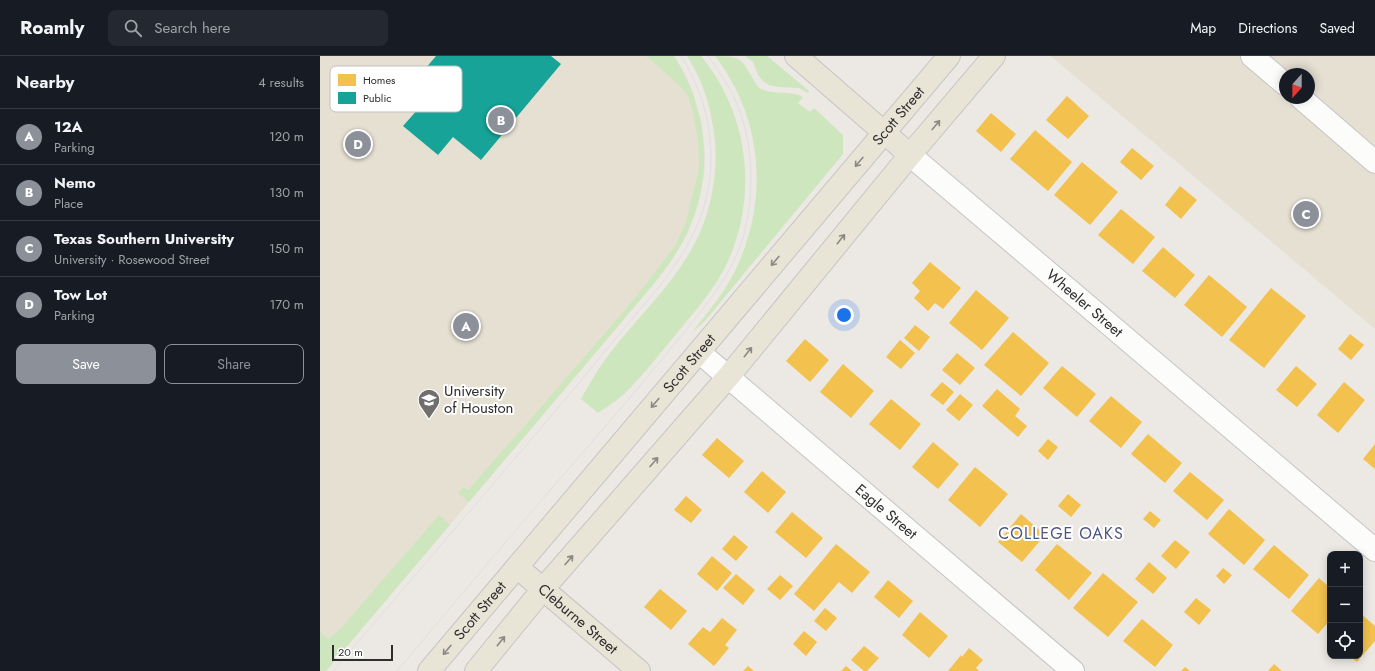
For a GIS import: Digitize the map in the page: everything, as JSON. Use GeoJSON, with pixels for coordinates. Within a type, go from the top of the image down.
{"type":"FeatureCollection","features":[{"type":"Feature","properties":{"kind":"main road","name":"Wheeler Street"},"geometry":{"type":"LineString","coordinates":[[796,56],[910,155]]}},
{"type":"Feature","properties":{"kind":"main road","name":"Scott Street"},"geometry":{"type":"LineString","coordinates":[[429,671],[949,56]]}},
{"type":"Feature","properties":{"kind":"main road"},"geometry":{"type":"LineString","coordinates":[[476,671],[543,589],[728,377],[910,155],[994,56]]}},
{"type":"Feature","properties":{"kind":"main road","name":"Cleburne Street"},"geometry":{"type":"LineString","coordinates":[[517,566],[639,671]]}},
{"type":"Feature","properties":{"kind":"street"},"geometry":{"type":"LineString","coordinates":[[1252,56],[1279,79]]}},
{"type":"Feature","properties":{"kind":"street"},"geometry":{"type":"LineString","coordinates":[[1308,104],[1375,162]]}},
{"type":"Feature","properties":{"kind":"street","name":"Wheeler Street"},"geometry":{"type":"LineString","coordinates":[[910,155],[1375,550]]}},
{"type":"Feature","properties":{"kind":"street","name":"Eagle Street"},"geometry":{"type":"LineString","coordinates":[[699,352],[1073,671]]}},
{"type":"Feature","properties":{"kind":"shaded area","name":"University of Houston"},"geometry":{"type":"Polygon","coordinates":[[[320,56],[674,56],[684,72],[693,92],[702,124],[705,155],[704,176],[696,209],[687,235],[671,261],[652,286],[326,671],[320,671],[320,56]]]}},
{"type":"Feature","properties":{"kind":"shaded area"},"geometry":{"type":"Polygon","coordinates":[[[1051,56],[1375,56],[1375,329],[1051,56]]]}},
{"type":"Feature","properties":{"kind":"green space"},"geometry":{"type":"Polygon","coordinates":[[[646,56],[674,56],[694,99],[704,144],[704,167],[701,190],[695,213],[679,249],[657,280],[469,502],[458,493],[463,487],[468,490],[635,298],[675,246],[686,222],[699,168],[698,140],[693,113],[688,96],[679,85],[646,56]]]}},
{"type":"Feature","properties":{"kind":"green space"},"geometry":{"type":"Polygon","coordinates":[[[687,56],[701,56],[717,78],[729,102],[738,127],[744,153],[745,180],[743,207],[738,233],[724,270],[704,300],[636,382],[620,398],[598,413],[581,399],[609,354],[671,280],[680,267],[702,229],[707,215],[715,171],[716,156],[714,130],[703,86],[687,56]]]}},
{"type":"Feature","properties":{"kind":"green space"},"geometry":{"type":"Polygon","coordinates":[[[715,56],[735,58],[742,62],[761,89],[803,97],[798,103],[810,112],[814,108],[843,135],[843,154],[704,322],[692,332],[721,294],[736,269],[747,242],[757,187],[756,160],[751,132],[743,106],[731,80],[715,56]]]}},
{"type":"Feature","properties":{"kind":"green space"},"geometry":{"type":"Polygon","coordinates":[[[745,56],[767,56],[809,91],[808,93],[799,88],[769,85],[758,75],[753,62],[745,56]]]}},
{"type":"Feature","properties":{"kind":"green space"},"geometry":{"type":"Polygon","coordinates":[[[439,515],[450,525],[326,671],[320,671],[320,632],[329,639],[341,628],[439,515]]]}},
{"type":"Feature","properties":{"kind":"building: Homes"},"geometry":{"type":"Polygon","coordinates":[[[1067,96],[1089,116],[1068,139],[1046,120],[1067,96]]]}},
{"type":"Feature","properties":{"kind":"building: Homes"},"geometry":{"type":"Polygon","coordinates":[[[991,113],[1016,134],[1001,152],[976,131],[991,113]]]}},
{"type":"Feature","properties":{"kind":"building: Homes"},"geometry":{"type":"Polygon","coordinates":[[[1035,130],[1072,162],[1048,191],[1010,159],[1035,130]]]}},
{"type":"Feature","properties":{"kind":"building: Homes"},"geometry":{"type":"Polygon","coordinates":[[[1132,148],[1154,166],[1141,180],[1120,162],[1132,148]]]}},
{"type":"Feature","properties":{"kind":"building: Homes"},"geometry":{"type":"Polygon","coordinates":[[[1082,162],[1118,192],[1090,225],[1054,195],[1082,162]]]}},
{"type":"Feature","properties":{"kind":"building: Homes"},"geometry":{"type":"Polygon","coordinates":[[[1180,186],[1197,200],[1181,219],[1165,205],[1180,186]]]}},
{"type":"Feature","properties":{"kind":"building: Homes"},"geometry":{"type":"Polygon","coordinates":[[[1121,209],[1155,237],[1133,264],[1098,235],[1121,209]]]}},
{"type":"Feature","properties":{"kind":"building: Homes"},"geometry":{"type":"Polygon","coordinates":[[[1163,247],[1195,275],[1175,298],[1142,271],[1163,247]]]}},
{"type":"Feature","properties":{"kind":"building: Homes"},"geometry":{"type":"Polygon","coordinates":[[[930,262],[961,288],[943,309],[935,303],[928,311],[914,298],[920,291],[912,283],[930,262]]]}},
{"type":"Feature","properties":{"kind":"building: Homes"},"geometry":{"type":"Polygon","coordinates":[[[1209,275],[1247,307],[1222,337],[1184,305],[1209,275]]]}},
{"type":"Feature","properties":{"kind":"building: Homes"},"geometry":{"type":"Polygon","coordinates":[[[1271,288],[1306,316],[1264,368],[1229,340],[1271,288]]]}},
{"type":"Feature","properties":{"kind":"building: Homes"},"geometry":{"type":"Polygon","coordinates":[[[976,290],[1009,318],[982,350],[949,323],[976,290]]]}},
{"type":"Feature","properties":{"kind":"building: Homes"},"geometry":{"type":"Polygon","coordinates":[[[915,325],[930,337],[919,351],[904,338],[915,325]]]}},
{"type":"Feature","properties":{"kind":"building: Homes"},"geometry":{"type":"Polygon","coordinates":[[[1013,332],[1049,363],[1021,396],[984,365],[1013,332]]]}},
{"type":"Feature","properties":{"kind":"building: Homes"},"geometry":{"type":"Polygon","coordinates":[[[1350,334],[1364,345],[1351,360],[1338,349],[1350,334]]]}},
{"type":"Feature","properties":{"kind":"building: Homes"},"geometry":{"type":"Polygon","coordinates":[[[805,339],[829,360],[810,382],[786,361],[805,339]]]}},
{"type":"Feature","properties":{"kind":"building: Homes"},"geometry":{"type":"Polygon","coordinates":[[[900,340],[915,353],[901,369],[886,357],[900,340]]]}},
{"type":"Feature","properties":{"kind":"building: Homes"},"geometry":{"type":"Polygon","coordinates":[[[957,353],[975,368],[960,385],[942,370],[957,353]]]}},
{"type":"Feature","properties":{"kind":"building: Homes"},"geometry":{"type":"Polygon","coordinates":[[[843,364],[874,391],[851,418],[820,392],[843,364]]]}},
{"type":"Feature","properties":{"kind":"building: Homes"},"geometry":{"type":"Polygon","coordinates":[[[1062,366],[1096,394],[1077,417],[1043,388],[1062,366]]]}},
{"type":"Feature","properties":{"kind":"building: Homes"},"geometry":{"type":"Polygon","coordinates":[[[1296,366],[1317,384],[1297,407],[1276,390],[1296,366]]]}},
{"type":"Feature","properties":{"kind":"building: Homes"},"geometry":{"type":"Polygon","coordinates":[[[942,382],[954,392],[943,405],[930,395],[942,382]]]}},
{"type":"Feature","properties":{"kind":"building: Homes"},"geometry":{"type":"Polygon","coordinates":[[[1344,382],[1365,400],[1338,433],[1317,415],[1344,382]]]}},
{"type":"Feature","properties":{"kind":"building: Homes"},"geometry":{"type":"Polygon","coordinates":[[[997,389],[1020,409],[1015,416],[1027,426],[1018,437],[982,406],[997,389]]]}},
{"type":"Feature","properties":{"kind":"building: Homes"},"geometry":{"type":"Polygon","coordinates":[[[960,394],[973,405],[959,421],[946,410],[960,394]]]}},
{"type":"Feature","properties":{"kind":"building: Homes"},"geometry":{"type":"Polygon","coordinates":[[[1111,396],[1142,422],[1121,448],[1089,421],[1111,396]]]}},
{"type":"Feature","properties":{"kind":"building: Homes"},"geometry":{"type":"Polygon","coordinates":[[[891,399],[921,424],[900,450],[869,424],[891,399]]]}},
{"type":"Feature","properties":{"kind":"building: Homes"},"geometry":{"type":"Polygon","coordinates":[[[1148,434],[1182,463],[1165,483],[1131,454],[1148,434]]]}},
{"type":"Feature","properties":{"kind":"building: Homes"},"geometry":{"type":"Polygon","coordinates":[[[717,438],[744,461],[729,478],[702,455],[717,438]]]}},
{"type":"Feature","properties":{"kind":"building: Homes"},"geometry":{"type":"Polygon","coordinates":[[[1048,439],[1058,447],[1048,460],[1038,451],[1048,439]]]}},
{"type":"Feature","properties":{"kind":"building: Homes"},"geometry":{"type":"Polygon","coordinates":[[[933,442],[959,464],[938,489],[912,467],[933,442]]]}},
{"type":"Feature","properties":{"kind":"building: Homes"},"geometry":{"type":"Polygon","coordinates":[[[1375,444],[1375,469],[1363,459],[1375,444]]]}},
{"type":"Feature","properties":{"kind":"building: Homes"},"geometry":{"type":"Polygon","coordinates":[[[975,467],[1008,494],[980,527],[948,500],[975,467]]]}},
{"type":"Feature","properties":{"kind":"building: Homes"},"geometry":{"type":"Polygon","coordinates":[[[762,471],[786,492],[768,513],[744,492],[762,471]]]}},
{"type":"Feature","properties":{"kind":"building: Homes"},"geometry":{"type":"Polygon","coordinates":[[[1190,472],[1224,500],[1207,520],[1173,491],[1190,472]]]}},
{"type":"Feature","properties":{"kind":"building: Homes"},"geometry":{"type":"Polygon","coordinates":[[[1068,494],[1081,505],[1071,517],[1058,506],[1068,494]]]}},
{"type":"Feature","properties":{"kind":"building: Homes"},"geometry":{"type":"Polygon","coordinates":[[[686,496],[702,510],[691,523],[674,510],[686,496]]]}},
{"type":"Feature","properties":{"kind":"building: Homes"},"geometry":{"type":"Polygon","coordinates":[[[1229,509],[1265,540],[1244,565],[1208,534],[1229,509]]]}},
{"type":"Feature","properties":{"kind":"building: Homes"},"geometry":{"type":"Polygon","coordinates":[[[1150,511],[1161,520],[1154,528],[1143,519],[1150,511]]]}},
{"type":"Feature","properties":{"kind":"building: Homes"},"geometry":{"type":"Polygon","coordinates":[[[792,512],[823,538],[806,558],[775,532],[792,512]]]}},
{"type":"Feature","properties":{"kind":"building: Homes"},"geometry":{"type":"Polygon","coordinates":[[[1021,514],[1045,535],[1022,562],[998,542],[1021,514]]]}},
{"type":"Feature","properties":{"kind":"building: Homes"},"geometry":{"type":"Polygon","coordinates":[[[734,535],[748,547],[736,561],[722,549],[734,535]]]}},
{"type":"Feature","properties":{"kind":"building: Homes"},"geometry":{"type":"Polygon","coordinates":[[[1175,540],[1190,552],[1176,569],[1161,556],[1175,540]]]}},
{"type":"Feature","properties":{"kind":"building: Homes"},"geometry":{"type":"Polygon","coordinates":[[[836,544],[870,572],[852,593],[839,582],[814,611],[794,594],[836,544]]]}},
{"type":"Feature","properties":{"kind":"building: Homes"},"geometry":{"type":"Polygon","coordinates":[[[1057,544],[1092,573],[1069,600],[1035,570],[1057,544]]]}},
{"type":"Feature","properties":{"kind":"building: Homes"},"geometry":{"type":"Polygon","coordinates":[[[1274,545],[1309,575],[1289,599],[1253,569],[1274,545]]]}},
{"type":"Feature","properties":{"kind":"building: Homes"},"geometry":{"type":"Polygon","coordinates":[[[712,556],[732,573],[717,591],[697,574],[712,556]]]}},
{"type":"Feature","properties":{"kind":"building: Homes"},"geometry":{"type":"Polygon","coordinates":[[[1149,562],[1167,578],[1153,594],[1135,579],[1149,562]]]}},
{"type":"Feature","properties":{"kind":"building: Homes"},"geometry":{"type":"Polygon","coordinates":[[[1223,568],[1232,575],[1224,584],[1216,576],[1223,568]]]}},
{"type":"Feature","properties":{"kind":"building: Homes"},"geometry":{"type":"Polygon","coordinates":[[[1103,573],[1138,602],[1108,637],[1073,608],[1103,573]]]}},
{"type":"Feature","properties":{"kind":"building: Homes"},"geometry":{"type":"Polygon","coordinates":[[[736,574],[755,590],[743,605],[723,588],[736,574]]]}},
{"type":"Feature","properties":{"kind":"building: Homes"},"geometry":{"type":"Polygon","coordinates":[[[780,575],[793,586],[780,600],[767,589],[780,575]]]}},
{"type":"Feature","properties":{"kind":"building: Homes"},"geometry":{"type":"Polygon","coordinates":[[[1319,578],[1327,585],[1327,624],[1318,634],[1291,611],[1319,578]]]}},
{"type":"Feature","properties":{"kind":"building: Homes"},"geometry":{"type":"Polygon","coordinates":[[[888,580],[913,601],[899,618],[874,597],[888,580]]]}},
{"type":"Feature","properties":{"kind":"building: Homes"},"geometry":{"type":"Polygon","coordinates":[[[660,589],[687,611],[671,630],[644,607],[660,589]]]}},
{"type":"Feature","properties":{"kind":"building: Homes"},"geometry":{"type":"Polygon","coordinates":[[[1196,598],[1211,610],[1199,625],[1184,612],[1196,598]]]}},
{"type":"Feature","properties":{"kind":"building: Homes"},"geometry":{"type":"Polygon","coordinates":[[[825,608],[837,618],[826,631],[814,621],[825,608]]]}},
{"type":"Feature","properties":{"kind":"building: Homes"},"geometry":{"type":"Polygon","coordinates":[[[920,612],[948,636],[929,658],[902,635],[920,612]]]}},
{"type":"Feature","properties":{"kind":"building: Homes"},"geometry":{"type":"Polygon","coordinates":[[[1363,616],[1375,626],[1375,641],[1363,655],[1363,616]]]}},
{"type":"Feature","properties":{"kind":"building: Homes"},"geometry":{"type":"Polygon","coordinates":[[[722,618],[737,630],[725,645],[729,648],[714,666],[688,644],[703,627],[710,632],[722,618]]]}},
{"type":"Feature","properties":{"kind":"building: Homes"},"geometry":{"type":"Polygon","coordinates":[[[1142,619],[1173,645],[1155,667],[1123,641],[1142,619]]]}},
{"type":"Feature","properties":{"kind":"building: Homes"},"geometry":{"type":"Polygon","coordinates":[[[804,631],[817,642],[806,656],[793,644],[804,631]]]}},
{"type":"Feature","properties":{"kind":"building: Homes"},"geometry":{"type":"Polygon","coordinates":[[[864,646],[879,658],[867,671],[864,671],[851,660],[864,646]]]}},
{"type":"Feature","properties":{"kind":"building: Homes"},"geometry":{"type":"Polygon","coordinates":[[[969,648],[983,660],[976,668],[979,671],[948,671],[961,655],[962,657],[969,648]]]}},
{"type":"Feature","properties":{"kind":"building: Homes"},"geometry":{"type":"Polygon","coordinates":[[[1274,664],[1282,671],[1268,671],[1274,664]]]}},
{"type":"Feature","properties":{"kind":"building: Homes"},"geometry":{"type":"Polygon","coordinates":[[[748,666],[754,671],[743,671],[748,666]]]}},
{"type":"Feature","properties":{"kind":"building: Homes"},"geometry":{"type":"Polygon","coordinates":[[[846,666],[852,671],[841,671],[846,666]]]}},
{"type":"Feature","properties":{"kind":"building: Homes"},"geometry":{"type":"Polygon","coordinates":[[[1185,667],[1190,671],[1181,671],[1185,667]]]}},
{"type":"Feature","properties":{"kind":"building: Public"},"geometry":{"type":"Polygon","coordinates":[[[436,56],[551,56],[561,64],[481,160],[453,137],[438,155],[403,126],[415,112],[462,112],[462,66],[428,66],[436,56]]]}},
{"type":"Feature","properties":{"kind":"tram line"},"geometry":{"type":"LineString","coordinates":[[333,671],[656,291],[674,268],[689,243],[701,216],[707,196],[711,154],[706,113],[691,74],[681,56]]}},
{"type":"Feature","properties":{"kind":"tram line"},"geometry":{"type":"LineString","coordinates":[[397,671],[662,359],[714,294],[732,265],[739,250],[748,216],[751,180],[748,143],[744,125],[731,91],[708,56]]}},
{"type":"Feature","properties":{"kind":"place","name":"Nemo"},"geometry":{"type":"Point","coordinates":[501,120]}},
{"type":"Feature","properties":{"kind":"place","name":"Tow Lot"},"geometry":{"type":"Point","coordinates":[358,144]}},
{"type":"Feature","properties":{"kind":"place","name":"Texas Southern University"},"geometry":{"type":"Point","coordinates":[1306,214]}},
{"type":"Feature","properties":{"kind":"place","name":"12A"},"geometry":{"type":"Point","coordinates":[466,326]}},
{"type":"Feature","properties":{"kind":"place","name":"University of Houston"},"geometry":{"type":"Point","coordinates":[429,420]}},
{"type":"Feature","properties":{"kind":"district","name":"COLLEGE OAKS"},"geometry":{"type":"Point","coordinates":[1061,533]}}]}
